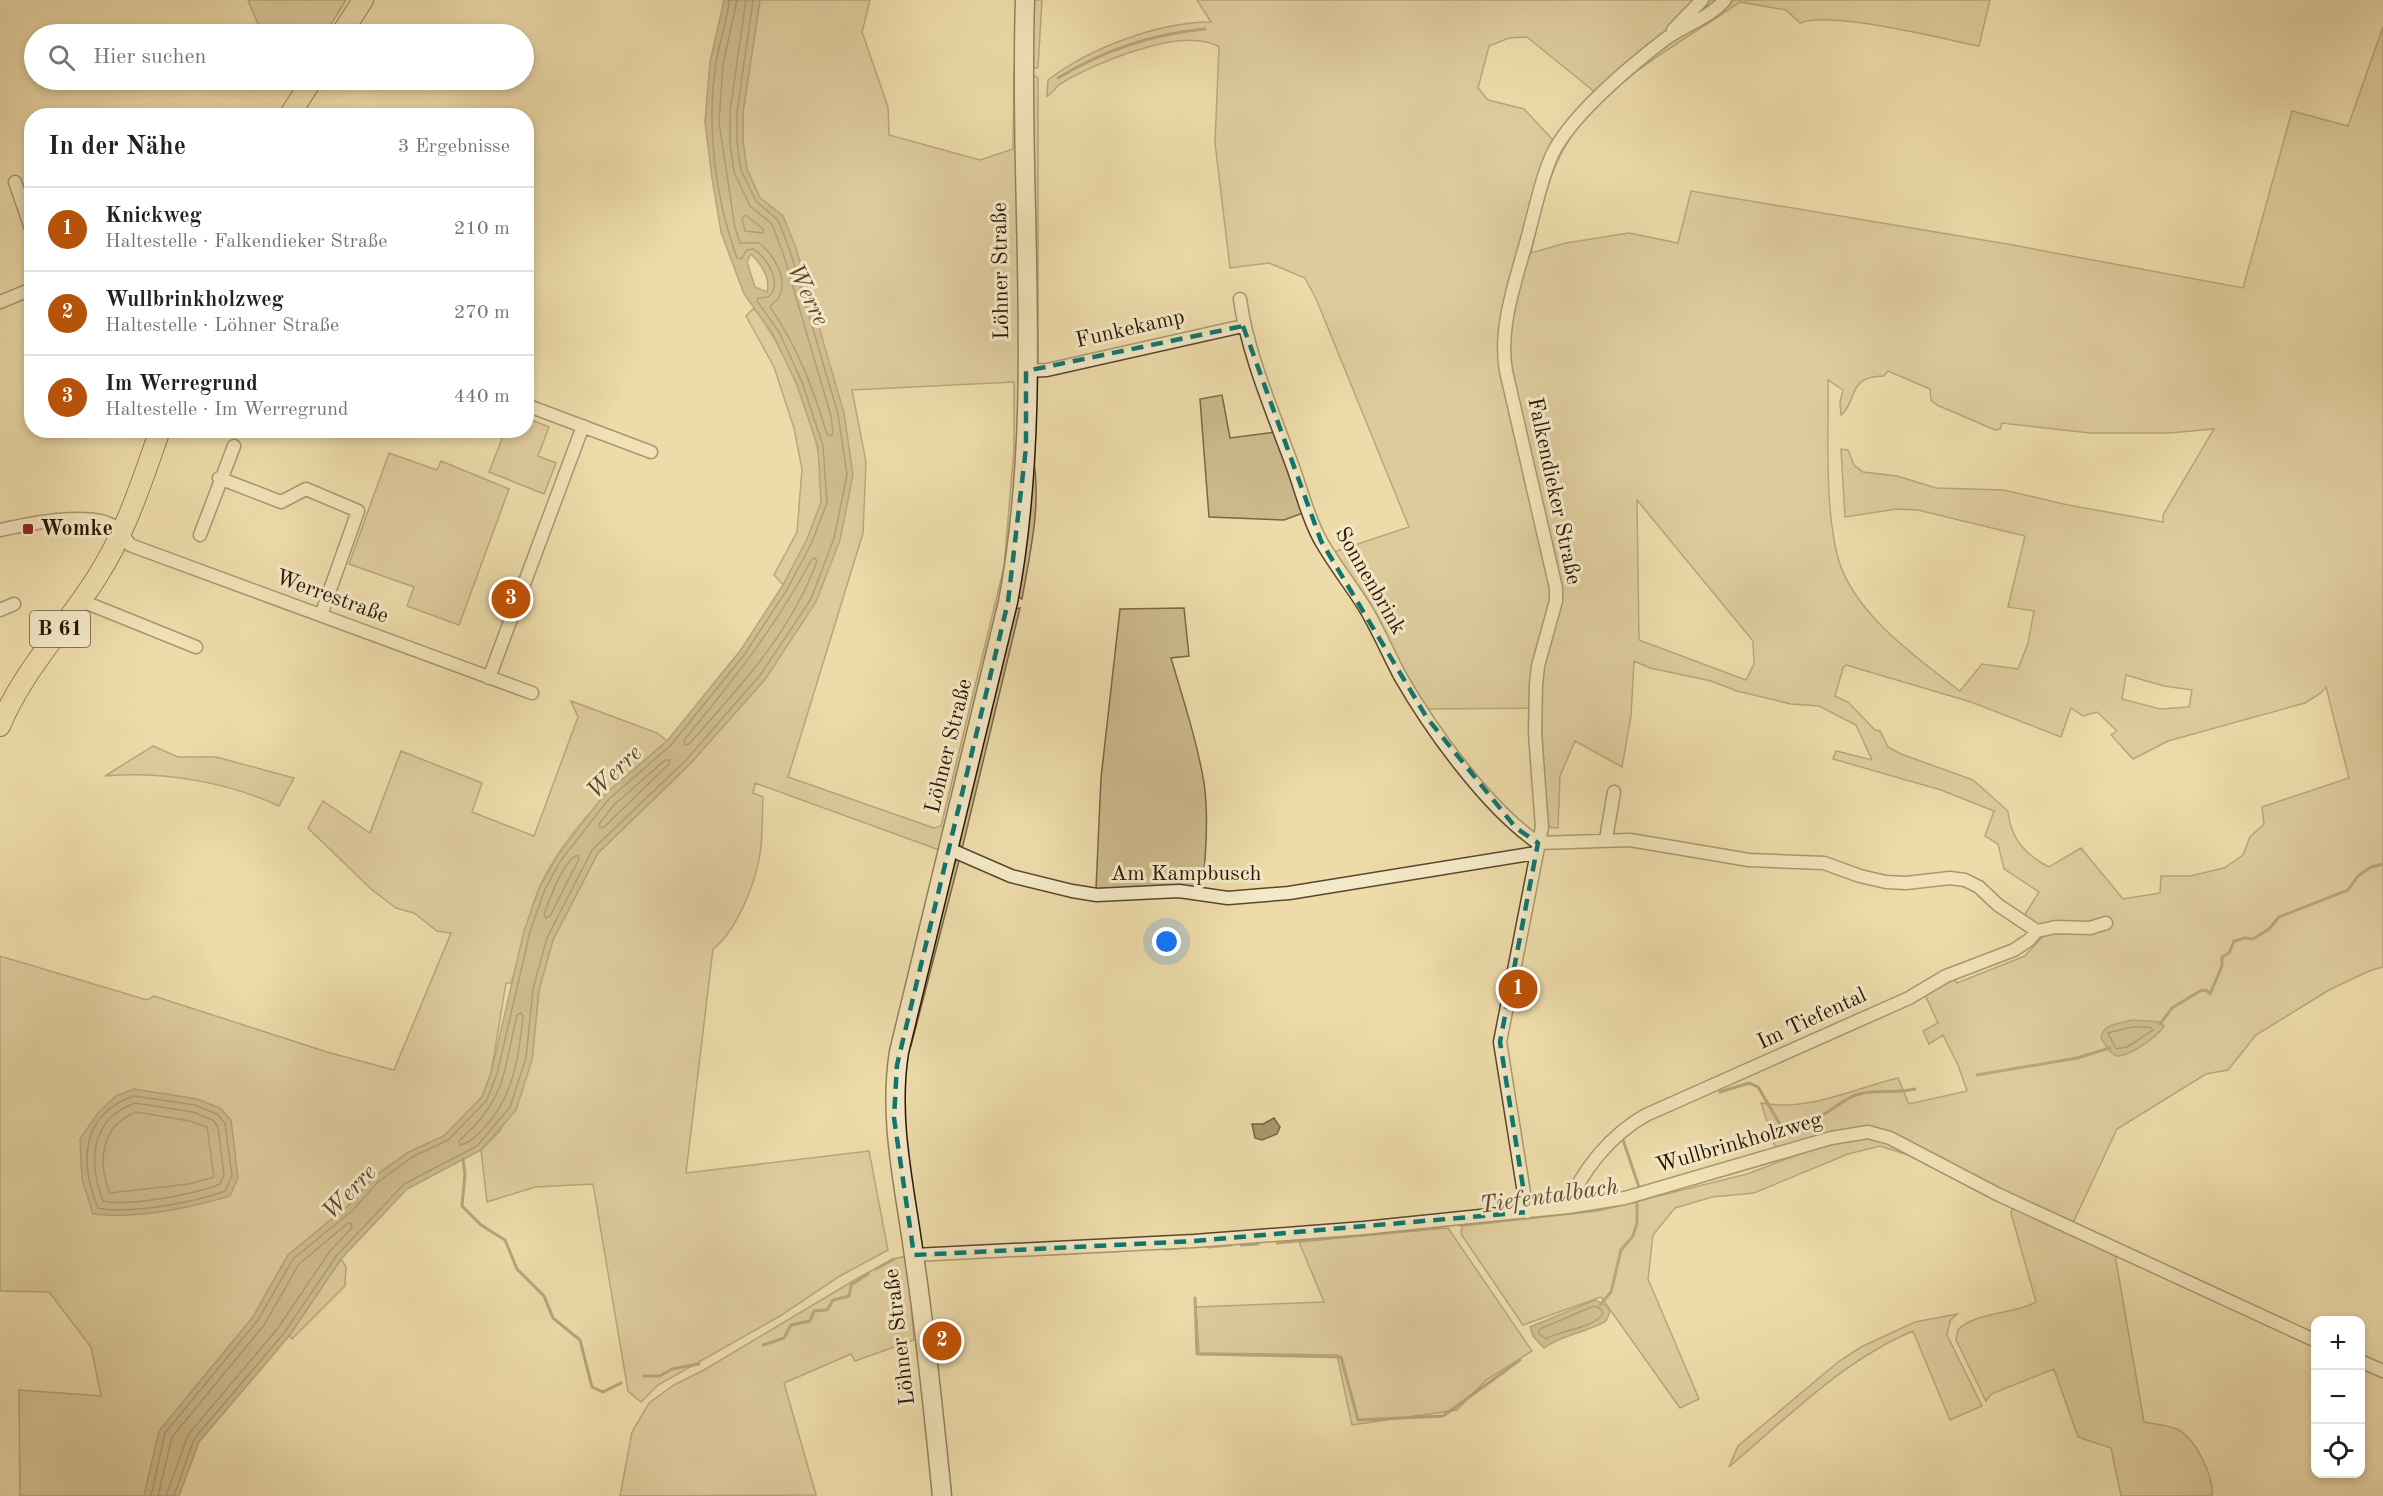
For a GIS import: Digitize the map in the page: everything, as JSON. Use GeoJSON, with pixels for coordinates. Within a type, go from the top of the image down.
{"type":"FeatureCollection","features":[{"type":"Feature","properties":{"kind":"main road"},"geometry":{"type":"LineString","coordinates":[[347,24],[363,0]]}},
{"type":"Feature","properties":{"kind":"main road","name":"Löhner Straße"},"geometry":{"type":"LineString","coordinates":[[942,1496],[914,1255],[896,1131],[895,1084],[899,1052],[1014,572],[1025,458],[1022,70],[1024,0]]}},
{"type":"Feature","properties":{"kind":"main road"},"geometry":{"type":"LineString","coordinates":[[294,108],[306,90]]}},
{"type":"Feature","properties":{"kind":"main road","name":"B 61"},"geometry":{"type":"LineString","coordinates":[[0,726],[27,673],[82,601],[121,534],[157,438]]}},
{"type":"Feature","properties":{"kind":"street"},"geometry":{"type":"LineString","coordinates":[[1666,38],[1702,0]]}},
{"type":"Feature","properties":{"kind":"street","name":"Falkendieker Straße"},"geometry":{"type":"LineString","coordinates":[[1527,1212],[1500,1042],[1542,827],[1535,733],[1536,685],[1538,666],[1556,601],[1556,588],[1503,356],[1505,327],[1554,150],[1598,98],[1666,38],[1705,17],[1725,0]]}},
{"type":"Feature","properties":{"kind":"street"},"geometry":{"type":"LineString","coordinates":[[15,182],[24,208]]}},
{"type":"Feature","properties":{"kind":"street"},"geometry":{"type":"LineString","coordinates":[[0,303],[24,292]]}},
{"type":"Feature","properties":{"kind":"street","name":"Sonnenbrink"},"geometry":{"type":"LineString","coordinates":[[1240,299],[1243,326],[1321,541],[1367,612],[1401,677],[1427,718],[1466,770],[1516,828],[1537,848]]}},
{"type":"Feature","properties":{"kind":"street","name":"Funkekamp"},"geometry":{"type":"LineString","coordinates":[[1026,372],[1047,370],[1243,326]]}},
{"type":"Feature","properties":{"kind":"street"},"geometry":{"type":"LineString","coordinates":[[534,408],[651,452]]}},
{"type":"Feature","properties":{"kind":"street"},"geometry":{"type":"LineString","coordinates":[[489,678],[583,426]]}},
{"type":"Feature","properties":{"kind":"street"},"geometry":{"type":"LineString","coordinates":[[200,535],[219,478],[234,446]]}},
{"type":"Feature","properties":{"kind":"street"},"geometry":{"type":"LineString","coordinates":[[219,478],[281,501],[306,489],[358,511],[321,615]]}},
{"type":"Feature","properties":{"kind":"street"},"geometry":{"type":"LineString","coordinates":[[0,530],[77,519],[105,523],[121,534]]}},
{"type":"Feature","properties":{"kind":"street","name":"Werrestraße"},"geometry":{"type":"LineString","coordinates":[[121,534],[130,545],[532,693]]}},
{"type":"Feature","properties":{"kind":"street"},"geometry":{"type":"LineString","coordinates":[[82,601],[196,647]]}},
{"type":"Feature","properties":{"kind":"street"},"geometry":{"type":"LineString","coordinates":[[0,610],[14,604]]}},
{"type":"Feature","properties":{"kind":"street"},"geometry":{"type":"LineString","coordinates":[[1606,839],[1614,792]]}},
{"type":"Feature","properties":{"kind":"street","name":"Am Kampbusch"},"geometry":{"type":"LineString","coordinates":[[949,849],[1011,876],[1072,891],[1097,895],[1179,891],[1228,898],[1289,892],[1537,848],[1606,839],[1650,842],[1749,860],[1824,863],[1860,876],[1886,882],[1906,883],[1950,878],[1965,880],[1978,886],[1998,905],[2037,931]]}},
{"type":"Feature","properties":{"kind":"street"},"geometry":{"type":"LineString","coordinates":[[2037,931],[2056,927],[2090,928],[2106,923]]}},
{"type":"Feature","properties":{"kind":"street","name":"Im Tiefental"},"geometry":{"type":"LineString","coordinates":[[1568,1207],[1573,1193],[1604,1149],[1628,1125],[1909,998],[1946,976],[2014,950],[2029,940],[2037,931]]}},
{"type":"Feature","properties":{"kind":"street","name":"Wullbrinkholzweg"},"geometry":{"type":"LineString","coordinates":[[914,1255],[1205,1240],[1364,1228],[1568,1207],[1625,1198],[1851,1133],[1878,1134],[1941,1163],[1996,1194],[2311,1339]]}},
{"type":"Feature","properties":{"kind":"street"},"geometry":{"type":"LineString","coordinates":[[2365,1363],[2383,1371]]}},
{"type":"Feature","properties":{"kind":"highlighted area"},"geometry":{"type":"Polygon","coordinates":[[[1243,326],[1321,541],[1427,718],[1516,828],[1538,843],[1500,1042],[1527,1212],[1194,1241],[914,1255],[894,1118],[897,1065],[1008,602],[1026,448],[1026,371],[1243,326]]]}},
{"type":"Feature","properties":{"kind":"shaded area"},"geometry":{"type":"Polygon","coordinates":[[[248,0],[346,0],[331,24],[258,24],[248,0]]]}},
{"type":"Feature","properties":{"kind":"shaded area"},"geometry":{"type":"Polygon","coordinates":[[[760,0],[870,0],[862,32],[888,107],[889,135],[980,160],[1013,149],[1014,71],[1017,72],[1020,381],[1012,552],[942,851],[755,783],[753,793],[763,797],[762,840],[758,865],[744,906],[729,931],[713,949],[686,1173],[869,1151],[888,1250],[840,1276],[780,1316],[658,1385],[641,1402],[628,1391],[593,1184],[535,1187],[487,1202],[481,1150],[500,1131],[532,1060],[539,990],[553,940],[598,853],[690,764],[766,678],[840,540],[805,276],[783,216],[760,198],[747,169],[743,142],[743,112],[760,0]],[[1014,382],[852,390],[866,462],[863,533],[788,777],[934,828],[941,826],[1004,567],[1014,449],[1014,382]]]}},
{"type":"Feature","properties":{"kind":"shaded area"},"geometry":{"type":"Polygon","coordinates":[[[1030,0],[1042,0],[1038,68],[1031,68],[1030,0]]]}},
{"type":"Feature","properties":{"kind":"shaded area"},"geometry":{"type":"Polygon","coordinates":[[[1197,0],[1990,0],[1979,46],[1860,23],[1815,20],[1800,23],[1786,10],[1740,2],[1647,63],[1603,99],[1584,119],[1561,153],[1555,167],[1545,195],[1531,253],[1566,243],[1629,233],[1678,243],[1691,191],[2007,244],[2243,288],[2292,111],[2348,126],[2383,27],[2383,967],[2369,971],[2329,990],[2256,1035],[2228,1070],[2206,1074],[2117,1129],[2072,1225],[1888,1132],[1777,1152],[1761,1103],[1778,1105],[1813,1102],[1898,1078],[1909,1104],[1967,1091],[1958,1065],[1943,1035],[1929,1044],[1923,1031],[1938,1023],[1925,995],[1953,976],[1957,983],[2025,956],[2043,936],[2024,916],[2039,892],[2004,869],[1998,844],[1985,836],[1994,811],[1941,790],[1833,759],[1836,751],[1872,760],[1856,725],[1819,706],[1791,704],[1737,691],[1711,681],[1650,668],[1634,661],[1631,716],[1622,767],[1575,741],[1560,776],[1558,828],[1546,827],[1541,708],[1425,709],[1334,552],[1409,527],[1317,301],[1305,278],[1269,263],[1230,268],[1215,143],[1219,47],[1203,41],[1184,41],[1138,50],[1075,76],[1060,84],[1047,96],[1048,80],[1084,57],[1147,32],[1191,23],[1211,22],[1197,0]],[[1527,37],[1509,38],[1489,46],[1478,88],[1488,100],[1524,109],[1553,140],[1596,93],[1527,37]],[[1888,371],[1884,376],[1872,377],[1858,385],[1850,403],[1841,415],[1840,402],[1843,390],[1828,380],[1829,493],[1838,558],[1857,597],[1872,616],[1907,649],[1960,691],[1982,664],[2018,669],[2028,643],[2034,611],[2008,607],[2025,536],[1918,510],[1897,509],[1845,517],[1841,449],[1848,450],[1854,465],[1863,472],[1897,476],[1936,488],[2004,490],[2068,505],[2163,522],[2163,515],[2214,429],[2169,433],[2090,433],[2002,423],[2000,429],[1995,430],[1937,405],[1931,400],[1930,389],[1888,371]],[[1637,500],[1639,640],[1746,680],[1754,664],[1753,641],[1637,500]],[[1846,665],[1843,668],[1835,696],[1848,702],[1875,730],[1880,731],[1888,747],[1901,754],[1973,780],[2008,811],[2012,830],[2027,852],[2049,867],[2081,848],[2123,899],[2160,893],[2161,876],[2190,876],[2224,868],[2243,855],[2250,837],[2264,824],[2262,807],[2349,778],[2326,687],[2305,703],[2168,741],[2133,759],[2111,735],[2117,731],[2097,712],[2083,716],[2071,708],[2061,737],[1971,702],[1846,665]],[[2126,675],[2122,699],[2160,709],[2189,707],[2192,690],[2164,686],[2126,675]]]}},
{"type":"Feature","properties":{"kind":"shaded area"},"geometry":{"type":"Polygon","coordinates":[[[1032,74],[1038,78],[1038,367],[1035,367],[1032,74]]]}},
{"type":"Feature","properties":{"kind":"shaded area"},"geometry":{"type":"Polygon","coordinates":[[[754,308],[780,349],[803,399],[818,452],[821,477],[819,511],[805,544],[783,585],[774,575],[797,532],[802,469],[794,428],[774,367],[746,316],[754,308]]]}},
{"type":"Feature","properties":{"kind":"shaded area"},"geometry":{"type":"Polygon","coordinates":[[[1222,395],[1230,438],[1275,432],[1303,513],[1284,520],[1209,517],[1200,399],[1222,395]]]}},
{"type":"Feature","properties":{"kind":"shaded area"},"geometry":{"type":"Polygon","coordinates":[[[534,421],[549,427],[538,456],[556,463],[544,494],[489,472],[502,438],[534,438],[534,421]]]}},
{"type":"Feature","properties":{"kind":"shaded area"},"geometry":{"type":"Polygon","coordinates":[[[389,453],[437,470],[441,461],[509,489],[459,625],[407,606],[414,587],[349,564],[389,453]]]}},
{"type":"Feature","properties":{"kind":"shaded area"},"geometry":{"type":"Polygon","coordinates":[[[1033,457],[1036,510],[1022,599],[1015,595],[1033,457]]]}},
{"type":"Feature","properties":{"kind":"shaded area"},"geometry":{"type":"Polygon","coordinates":[[[1020,608],[962,849],[957,839],[1014,609],[1020,608]]]}},
{"type":"Feature","properties":{"kind":"shaded area"},"geometry":{"type":"Polygon","coordinates":[[[1184,608],[1189,656],[1171,658],[1194,736],[1204,783],[1206,837],[1202,890],[1096,889],[1101,778],[1120,609],[1184,608]]]}},
{"type":"Feature","properties":{"kind":"shaded area"},"geometry":{"type":"Polygon","coordinates":[[[571,701],[657,733],[667,741],[596,807],[551,864],[531,910],[511,983],[506,983],[491,1073],[482,1097],[444,1136],[409,1152],[373,1177],[349,1205],[288,1255],[253,1317],[159,1431],[144,1496],[20,1496],[19,1390],[101,1396],[91,1347],[49,1292],[0,1291],[0,956],[147,1000],[154,996],[327,1052],[394,1070],[451,933],[437,931],[414,913],[396,908],[371,889],[308,828],[323,801],[370,833],[401,751],[482,783],[472,812],[534,836],[578,717],[571,701]]]}},
{"type":"Feature","properties":{"kind":"shaded area"},"geometry":{"type":"Polygon","coordinates":[[[153,746],[178,757],[216,757],[294,778],[279,806],[238,790],[194,780],[149,775],[105,776],[153,746]]]}},
{"type":"Feature","properties":{"kind":"shaded area"},"geometry":{"type":"Polygon","coordinates":[[[959,861],[911,1046],[907,1044],[951,863],[959,861]]]}},
{"type":"Feature","properties":{"kind":"shaded area"},"geometry":{"type":"Polygon","coordinates":[[[1871,1135],[1906,1149],[1905,1154],[1880,1146],[1848,1154],[1754,1193],[1712,1197],[1675,1208],[1653,1235],[1648,1279],[1699,1399],[1680,1408],[1601,1297],[1523,1325],[1461,1234],[1462,1226],[1598,1211],[1747,1174],[1821,1146],[1871,1135]]]}},
{"type":"Feature","properties":{"kind":"shaded area"},"geometry":{"type":"Polygon","coordinates":[[[2013,1205],[2115,1255],[2144,1422],[2177,1429],[2191,1441],[2207,1469],[2212,1496],[2121,1496],[2111,1448],[2078,1437],[2054,1369],[1991,1394],[1986,1401],[1956,1340],[1958,1330],[1973,1320],[2036,1302],[2011,1213],[2013,1205]]]}},
{"type":"Feature","properties":{"kind":"shaded area"},"geometry":{"type":"Polygon","coordinates":[[[1448,1228],[1532,1351],[1486,1380],[1457,1410],[1352,1425],[1337,1355],[1199,1353],[1196,1307],[1324,1302],[1299,1242],[1448,1228]]]}},
{"type":"Feature","properties":{"kind":"shaded area"},"geometry":{"type":"Polygon","coordinates":[[[907,1256],[914,1340],[855,1361],[851,1354],[784,1383],[816,1495],[620,1496],[632,1432],[649,1403],[674,1385],[704,1370],[858,1278],[893,1259],[907,1256]]]}},
{"type":"Feature","properties":{"kind":"shaded area"},"geometry":{"type":"Polygon","coordinates":[[[341,1259],[346,1267],[345,1286],[292,1339],[289,1336],[341,1259]]]}},
{"type":"Feature","properties":{"kind":"shaded area"},"geometry":{"type":"Polygon","coordinates":[[[1957,1314],[1950,1321],[1947,1335],[1982,1406],[1950,1420],[1913,1331],[1887,1343],[1839,1374],[1729,1467],[1738,1446],[1838,1362],[1861,1347],[1915,1322],[1957,1314]]]}},
{"type":"Feature","properties":{"kind":"water","name":"Werre"},"geometry":{"type":"Polygon","coordinates":[[[724,0],[760,0],[743,112],[743,142],[747,169],[760,198],[783,216],[796,248],[844,413],[853,475],[840,540],[816,602],[766,678],[690,764],[598,853],[553,940],[539,990],[532,1060],[516,1110],[481,1150],[407,1189],[341,1259],[289,1336],[199,1442],[179,1496],[144,1496],[159,1431],[253,1317],[288,1255],[349,1205],[373,1178],[409,1152],[444,1136],[482,1097],[491,1073],[524,931],[540,886],[557,857],[604,795],[667,741],[740,651],[783,585],[807,539],[821,502],[818,447],[797,385],[773,334],[744,294],[721,232],[705,122],[710,62],[724,0]],[[751,254],[747,262],[755,287],[767,292],[768,281],[762,266],[751,254]]]}},
{"type":"Feature","properties":{"kind":"water"},"geometry":{"type":"Polygon","coordinates":[[[2132,1020],[2161,1022],[2164,1026],[2136,1050],[2114,1055],[2101,1038],[2102,1033],[2112,1025],[2132,1020]]]}},
{"type":"Feature","properties":{"kind":"water"},"geometry":{"type":"Polygon","coordinates":[[[134,1089],[197,1099],[220,1108],[231,1120],[238,1178],[230,1196],[162,1212],[127,1215],[93,1214],[82,1179],[80,1139],[98,1113],[116,1096],[134,1089]]]}},
{"type":"Feature","properties":{"kind":"water"},"geometry":{"type":"Polygon","coordinates":[[[1274,1118],[1280,1127],[1277,1134],[1262,1140],[1255,1138],[1252,1124],[1263,1124],[1274,1118]]]}},
{"type":"Feature","properties":{"kind":"water"},"geometry":{"type":"Polygon","coordinates":[[[1595,1300],[1606,1305],[1610,1312],[1606,1321],[1544,1348],[1533,1336],[1530,1327],[1595,1300]]]}},
{"type":"Feature","properties":{"kind":"waterway"},"geometry":{"type":"LineString","coordinates":[[1058,78],[1093,59],[1128,45],[1185,31],[1205,29]]}},
{"type":"Feature","properties":{"kind":"waterway","name":"Tiefentalbach"},"geometry":{"type":"LineString","coordinates":[[2160,1024],[2172,1008],[2200,991],[2206,990],[2210,994],[2222,966],[2222,957],[2229,953],[2234,941],[2245,938],[2253,939],[2269,929],[2279,917],[2348,890],[2358,876],[2371,867],[2383,864]]}},
{"type":"Feature","properties":{"kind":"waterway","name":"Tiefentalbach"},"geometry":{"type":"LineString","coordinates":[[1977,1075],[2077,1058],[2110,1048]]}},
{"type":"Feature","properties":{"kind":"waterway","name":"Tiefentalbach"},"geometry":{"type":"LineString","coordinates":[[1720,1092],[1749,1083],[1758,1087],[1781,1126],[1815,1119],[1859,1094],[1915,1089]]}},
{"type":"Feature","properties":{"kind":"waterway","name":"Tiefentalbach"},"geometry":{"type":"LineString","coordinates":[[1622,1137],[1639,1187]]}},
{"type":"Feature","properties":{"kind":"waterway","name":"Tiefentalbach"},"geometry":{"type":"LineString","coordinates":[[463,1159],[465,1174],[462,1206],[481,1225],[505,1240],[517,1269],[544,1296],[553,1318],[580,1340],[592,1387],[603,1392],[621,1383]]}},
{"type":"Feature","properties":{"kind":"waterway","name":"Tiefentalbach"},"geometry":{"type":"LineString","coordinates":[[1460,1225],[1602,1209],[1637,1201],[1637,1223],[1633,1236],[1621,1250],[1611,1292],[1600,1305]]}},
{"type":"Feature","properties":{"kind":"waterway","name":"Tiefentalbach"},"geometry":{"type":"LineString","coordinates":[[1277,1243],[1440,1227]]}},
{"type":"Feature","properties":{"kind":"waterway","name":"Tiefentalbach"},"geometry":{"type":"LineString","coordinates":[[1241,1245],[1258,1244]]}},
{"type":"Feature","properties":{"kind":"waterway","name":"Tiefentalbach"},"geometry":{"type":"LineString","coordinates":[[1208,1247],[1231,1245]]}},
{"type":"Feature","properties":{"kind":"waterway","name":"Tiefentalbach"},"geometry":{"type":"LineString","coordinates":[[1166,1249],[1179,1248]]}},
{"type":"Feature","properties":{"kind":"waterway","name":"Tiefentalbach"},"geometry":{"type":"LineString","coordinates":[[1098,1252],[1118,1251]]}},
{"type":"Feature","properties":{"kind":"waterway","name":"Tiefentalbach"},"geometry":{"type":"LineString","coordinates":[[1065,1254],[1087,1252]]}},
{"type":"Feature","properties":{"kind":"waterway","name":"Tiefentalbach"},"geometry":{"type":"LineString","coordinates":[[1048,1254],[1058,1254]]}},
{"type":"Feature","properties":{"kind":"waterway","name":"Tiefentalbach"},"geometry":{"type":"LineString","coordinates":[[876,1269],[894,1259]]}},
{"type":"Feature","properties":{"kind":"waterway","name":"Tiefentalbach"},"geometry":{"type":"LineString","coordinates":[[763,1345],[784,1338],[791,1325],[810,1321],[814,1311],[827,1310],[833,1300],[849,1296],[851,1285],[868,1274]]}},
{"type":"Feature","properties":{"kind":"waterway","name":"Tiefentalbach"},"geometry":{"type":"LineString","coordinates":[[1195,1298],[1197,1354],[1341,1357],[1358,1420],[1443,1416],[1520,1360]]}},
{"type":"Feature","properties":{"kind":"waterway","name":"Tiefentalbach"},"geometry":{"type":"LineString","coordinates":[[644,1376],[660,1376],[672,1369],[699,1364]]}},
{"type":"Feature","properties":{"kind":"place","name":"Womke"},"geometry":{"type":"Point","coordinates":[28,529]}},
{"type":"Feature","properties":{"kind":"place","name":"Im Werregrund"},"geometry":{"type":"Point","coordinates":[511,599]}},
{"type":"Feature","properties":{"kind":"place","name":"Knickweg"},"geometry":{"type":"Point","coordinates":[1518,989]}},
{"type":"Feature","properties":{"kind":"place","name":"Wullbrinkholzweg"},"geometry":{"type":"Point","coordinates":[942,1341]}}]}
